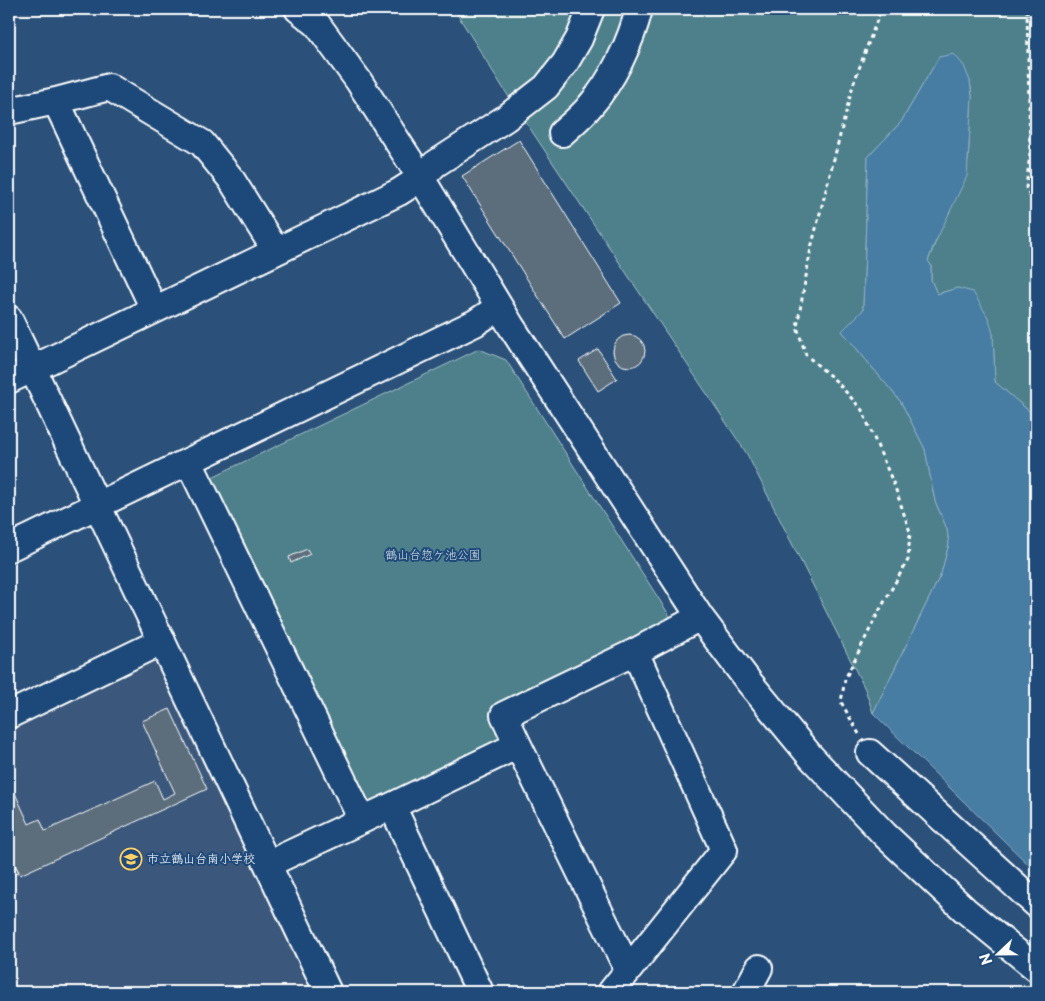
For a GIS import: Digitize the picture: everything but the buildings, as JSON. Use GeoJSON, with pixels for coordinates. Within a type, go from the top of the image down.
{"type":"FeatureCollection","features":[{"type":"Feature","properties":{"kind":"street"},"geometry":{"type":"LineString","coordinates":[[298,9],[317,24],[358,80],[500,307],[700,617],[749,682],[811,757],[886,835],[958,903],[1036,968]]}},
{"type":"Feature","properties":{"kind":"street"},"geometry":{"type":"LineString","coordinates":[[9,380],[399,192],[421,178],[435,164],[506,118],[546,87],[565,63],[579,39],[591,9]]}},
{"type":"Feature","properties":{"kind":"street"},"geometry":{"type":"LineString","coordinates":[[562,133],[591,105],[615,70],[635,25],[639,9]]}},
{"type":"Feature","properties":{"kind":"street"},"geometry":{"type":"LineString","coordinates":[[9,111],[109,87],[202,143],[231,180],[276,251]]}},
{"type":"Feature","properties":{"kind":"street"},"geometry":{"type":"LineString","coordinates":[[56,101],[154,309]]}},
{"type":"Feature","properties":{"kind":"street"},"geometry":{"type":"LineString","coordinates":[[9,548],[475,323],[500,307]]}},
{"type":"Feature","properties":{"kind":"street"},"geometry":{"type":"LineString","coordinates":[[9,319],[328,992]]}},
{"type":"Feature","properties":{"kind":"street"},"geometry":{"type":"LineString","coordinates":[[190,462],[362,820]]}},
{"type":"Feature","properties":{"kind":"street"},"geometry":{"type":"LineString","coordinates":[[628,970],[504,715],[635,652],[700,617]]}},
{"type":"Feature","properties":{"kind":"street"},"geometry":{"type":"LineString","coordinates":[[9,715],[162,641]]}},
{"type":"Feature","properties":{"kind":"street"},"geometry":{"type":"LineString","coordinates":[[611,992],[724,850],[635,652]]}},
{"type":"Feature","properties":{"kind":"street"},"geometry":{"type":"LineString","coordinates":[[268,864],[518,745]]}},
{"type":"Feature","properties":{"kind":"street"},"geometry":{"type":"LineString","coordinates":[[870,753],[1036,904]]}},
{"type":"Feature","properties":{"kind":"street"},"geometry":{"type":"LineString","coordinates":[[392,806],[480,992]]}},
{"type":"Feature","properties":{"kind":"street"},"geometry":{"type":"LineString","coordinates":[[746,992],[759,968]]}},
{"type":"Feature","properties":{"kind":"path"},"geometry":{"type":"LineString","coordinates":[[870,753],[841,702],[844,678],[878,612],[908,560],[910,532],[895,487],[862,410],[837,382],[806,355],[797,327],[811,248],[848,103],[881,9]]}},
{"type":"Feature","properties":{"kind":"path"},"geometry":{"type":"LineString","coordinates":[[1027,9],[1030,153],[1026,188],[1036,209]]}},
{"type":"Feature","properties":{"kind":"shaded area"},"geometry":{"type":"Polygon","coordinates":[[[954,54],[964,66],[970,81],[972,96],[967,176],[928,261],[931,265],[931,280],[937,294],[958,288],[973,292],[989,319],[993,334],[995,382],[1030,412],[1036,431],[1036,872],[873,713],[941,574],[949,544],[947,529],[935,501],[925,449],[901,402],[842,331],[863,310],[868,157],[901,122],[939,57],[954,54]]]}},
{"type":"Feature","properties":{"kind":"shaded area","name":"市立鶴山台南小学校"},"geometry":{"type":"Polygon","coordinates":[[[150,655],[161,660],[314,992],[9,992],[9,725],[150,655]]]}},
{"type":"Feature","properties":{"kind":"green space"},"geometry":{"type":"Polygon","coordinates":[[[454,9],[1036,9],[1036,431],[1030,412],[995,382],[993,334],[958,288],[937,294],[931,280],[931,265],[928,261],[968,161],[972,96],[970,81],[939,57],[901,122],[868,157],[863,310],[842,331],[901,402],[925,449],[935,501],[947,529],[949,544],[941,574],[873,713],[865,689],[747,454],[505,91],[454,9]]]}},
{"type":"Feature","properties":{"kind":"green space","name":"鶴山台惣ケ池公園"},"geometry":{"type":"Polygon","coordinates":[[[479,349],[506,360],[673,621],[504,731],[499,744],[374,804],[363,800],[208,479],[479,349]]]}},
{"type":"Feature","properties":{"kind":"place","name":"市立鶴山台南小学校"},"geometry":{"type":"Point","coordinates":[131,859]}}]}
